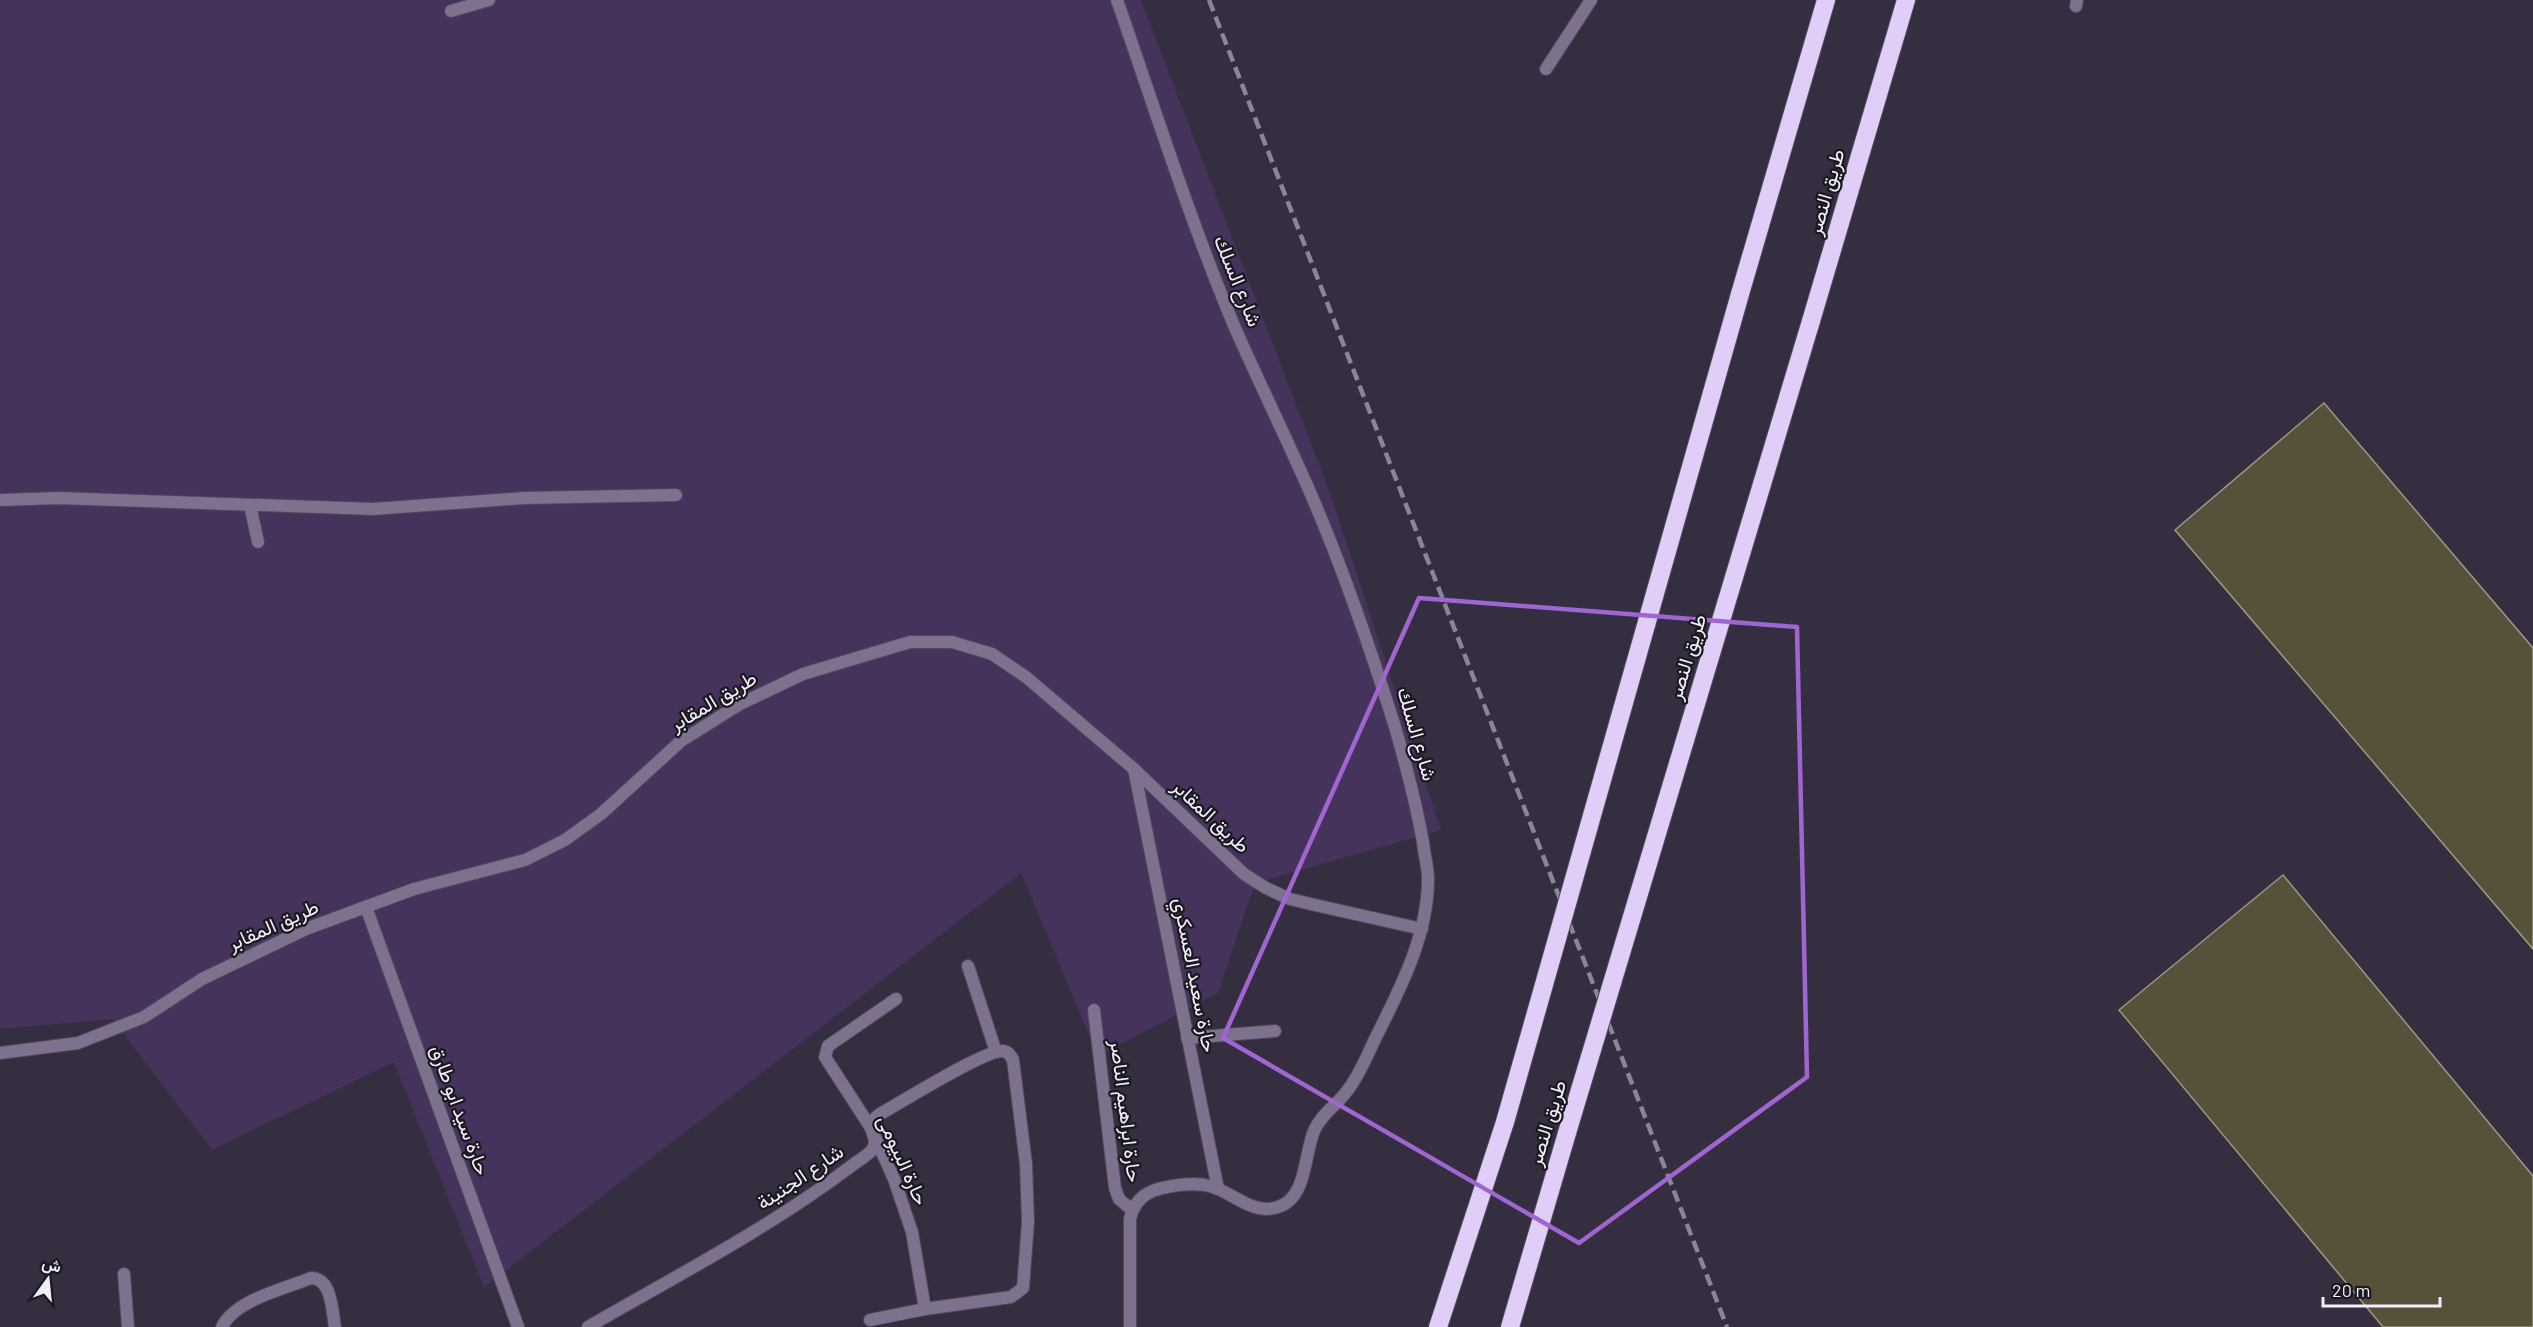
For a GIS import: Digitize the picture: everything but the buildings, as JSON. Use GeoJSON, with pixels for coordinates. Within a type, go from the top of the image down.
{"type":"FeatureCollection","features":[{"type":"Feature","properties":{"kind":"highway","name":"طريق النصر"},"geometry":{"type":"LineString","coordinates":[[1438,1327],[1505,1122],[1740,294],[1826,0]]}},
{"type":"Feature","properties":{"kind":"highway","name":"طريق النصر"},"geometry":{"type":"LineString","coordinates":[[1510,1327],[1906,0]]}},
{"type":"Feature","properties":{"kind":"street"},"geometry":{"type":"LineString","coordinates":[[451,11],[489,0]]}},
{"type":"Feature","properties":{"kind":"street","name":"شارع السلك"},"geometry":{"type":"LineString","coordinates":[[1117,0],[1214,275],[1254,372],[1306,485],[1357,610],[1379,675],[1417,805],[1428,878],[1422,929],[1398,993],[1351,1086],[1340,1101],[1324,1115],[1313,1133],[1294,1197],[1284,1206],[1270,1209],[1257,1208],[1218,1189],[1195,1184],[1154,1188],[1141,1197],[1132,1210]]}},
{"type":"Feature","properties":{"kind":"street"},"geometry":{"type":"LineString","coordinates":[[1546,69],[1591,0]]}},
{"type":"Feature","properties":{"kind":"street"},"geometry":{"type":"LineString","coordinates":[[0,500],[58,498],[373,509],[524,498],[676,495]]}},
{"type":"Feature","properties":{"kind":"street"},"geometry":{"type":"LineString","coordinates":[[250,505],[258,542]]}},
{"type":"Feature","properties":{"kind":"street","name":"طريق المقابر"},"geometry":{"type":"LineString","coordinates":[[0,1053],[78,1043],[144,1017],[202,979],[306,929],[414,889],[525,860],[565,840],[601,814],[681,741],[740,704],[803,674],[910,642],[952,642],[992,654],[1026,677],[1134,769],[1244,874],[1266,888],[1315,905],[1422,929]]}},
{"type":"Feature","properties":{"kind":"street","name":"حارة سعيد العسكري"},"geometry":{"type":"LineString","coordinates":[[1134,769],[1218,1189]]}},
{"type":"Feature","properties":{"kind":"street","name":"حارة سيد ابو طارق"},"geometry":{"type":"LineString","coordinates":[[366,907],[518,1327]]}},
{"type":"Feature","properties":{"kind":"street"},"geometry":{"type":"LineString","coordinates":[[870,1320],[925,1309],[1011,1297],[1023,1288],[1028,1222],[1026,1164],[1013,1060],[1002,1053],[968,966]]}},
{"type":"Feature","properties":{"kind":"street","name":"حارة البيومى"},"geometry":{"type":"LineString","coordinates":[[896,999],[828,1046],[827,1063],[871,1128],[894,1179],[912,1232],[925,1309]]}},
{"type":"Feature","properties":{"kind":"street","name":"حارة ابراهيم الناصر"},"geometry":{"type":"LineString","coordinates":[[1094,1010],[1115,1188],[1119,1199],[1132,1210]]}},
{"type":"Feature","properties":{"kind":"street"},"geometry":{"type":"LineString","coordinates":[[1188,1038],[1275,1031]]}},
{"type":"Feature","properties":{"kind":"street"},"geometry":{"type":"LineString","coordinates":[[871,1128],[875,1118],[940,1079],[1002,1053]]}},
{"type":"Feature","properties":{"kind":"street","name":"شارع الجنينة"},"geometry":{"type":"LineString","coordinates":[[588,1327],[763,1226],[818,1191],[872,1150],[875,1139],[871,1128]]}},
{"type":"Feature","properties":{"kind":"street"},"geometry":{"type":"LineString","coordinates":[[1130,1327],[1130,1220],[1132,1210]]}},
{"type":"Feature","properties":{"kind":"street"},"geometry":{"type":"LineString","coordinates":[[124,1274],[128,1327]]}},
{"type":"Feature","properties":{"kind":"street"},"geometry":{"type":"LineString","coordinates":[[222,1327],[236,1309],[311,1278],[324,1281],[335,1327]]}},
{"type":"Feature","properties":{"kind":"highlighted area"},"geometry":{"type":"Polygon","coordinates":[[[1419,598],[1797,627],[1807,1077],[1579,1243],[1223,1038],[1419,598]]]}},
{"type":"Feature","properties":{"kind":"shaded area"},"geometry":{"type":"Polygon","coordinates":[[[0,0],[1141,0],[1330,493],[1441,830],[1255,883],[1218,993],[1098,1056],[1021,873],[484,1287],[394,1062],[212,1150],[112,1019],[0,1029],[0,0]]]}},
{"type":"Feature","properties":{"kind":"railway"},"geometry":{"type":"LineString","coordinates":[[1209,0],[1727,1327]]}}]}
